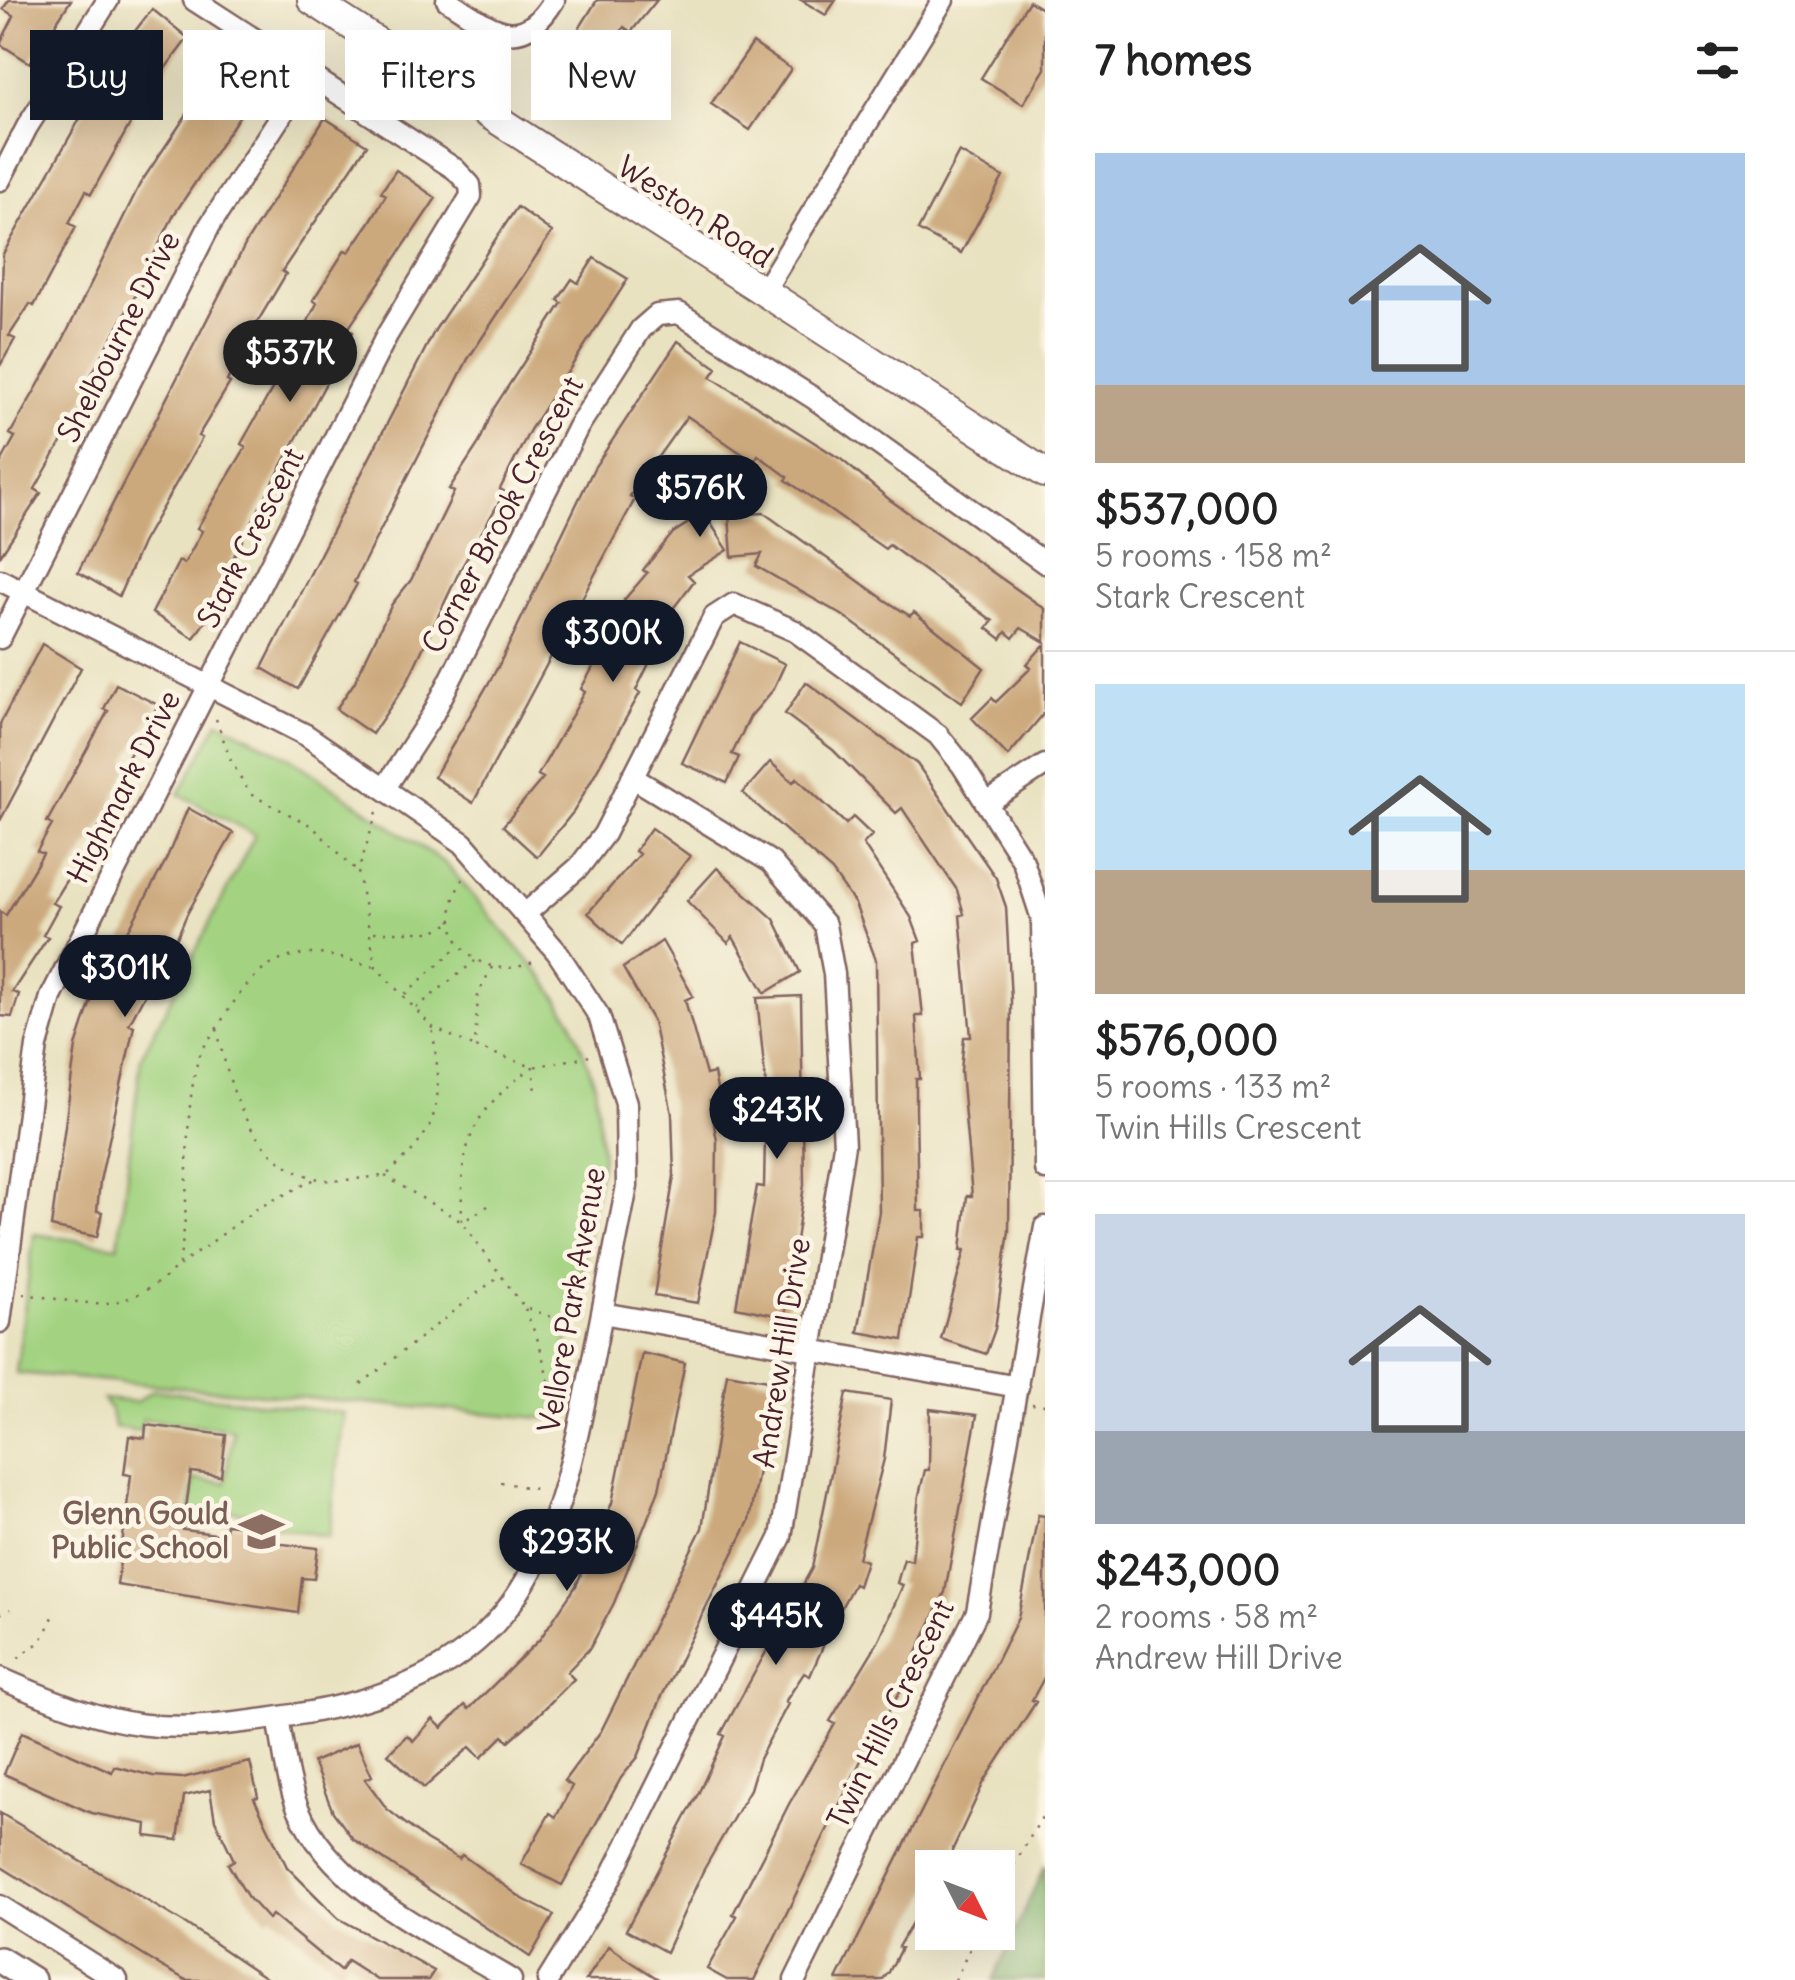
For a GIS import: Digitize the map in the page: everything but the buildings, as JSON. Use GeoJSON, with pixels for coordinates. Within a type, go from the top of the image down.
{"type":"FeatureCollection","features":[{"type":"Feature","properties":{"kind":"main road","name":"Weston Road"},"geometry":{"type":"LineString","coordinates":[[312,0],[762,294],[1045,473]]}},
{"type":"Feature","properties":{"kind":"street"},"geometry":{"type":"LineString","coordinates":[[0,180],[27,127],[108,0]]}},
{"type":"Feature","properties":{"kind":"street","name":"Stark Crescent"},"geometry":{"type":"LineString","coordinates":[[194,0],[240,30]]}},
{"type":"Feature","properties":{"kind":"street"},"geometry":{"type":"LineString","coordinates":[[447,0],[500,33],[524,32],[543,19],[554,0]]}},
{"type":"Feature","properties":{"kind":"street"},"geometry":{"type":"LineString","coordinates":[[762,294],[943,0]]}},
{"type":"Feature","properties":{"kind":"street","name":"Stark Crescent"},"geometry":{"type":"LineString","coordinates":[[209,685],[387,336],[472,196],[470,185],[455,168],[325,85]]}},
{"type":"Feature","properties":{"kind":"street","name":"Shelbourne Drive"},"geometry":{"type":"LineString","coordinates":[[0,638],[210,224],[278,120]]}},
{"type":"Feature","properties":{"kind":"street","name":"Corner Brook Crescent"},"geometry":{"type":"LineString","coordinates":[[384,788],[432,714],[578,427],[641,329],[658,315],[679,313],[785,380],[1045,564]]}},
{"type":"Feature","properties":{"kind":"street","name":"Vellore Park Avenue"},"geometry":{"type":"LineString","coordinates":[[0,580],[306,735],[456,837],[525,914],[586,991],[608,1036],[622,1082],[628,1135],[626,1186],[563,1501],[540,1562],[516,1596],[472,1644],[420,1681],[354,1704],[219,1728],[145,1728],[88,1715],[0,1678]]}},
{"type":"Feature","properties":{"kind":"street"},"geometry":{"type":"LineString","coordinates":[[525,914],[590,856],[707,628],[723,609],[734,604],[795,630],[923,723],[950,748],[1024,861],[1040,902],[1044,947],[1045,1169]]}},
{"type":"Feature","properties":{"kind":"street","name":"Highmark Drive"},"geometry":{"type":"LineString","coordinates":[[0,1322],[46,1012],[209,685]]}},
{"type":"Feature","properties":{"kind":"street"},"geometry":{"type":"LineString","coordinates":[[987,803],[1045,764]]}},
{"type":"Feature","properties":{"kind":"street","name":"Andrew Hill Drive"},"geometry":{"type":"LineString","coordinates":[[548,1980],[608,1881],[778,1546],[814,1351],[844,1145],[834,974],[825,924],[771,862],[632,777]]}},
{"type":"Feature","properties":{"kind":"street","name":"Twin Hills Crescent"},"geometry":{"type":"LineString","coordinates":[[795,1980],[977,1612],[1023,1395],[1045,1227]]}},
{"type":"Feature","properties":{"kind":"street"},"geometry":{"type":"LineString","coordinates":[[602,1314],[814,1351],[1023,1395]]}},
{"type":"Feature","properties":{"kind":"street"},"geometry":{"type":"LineString","coordinates":[[278,1718],[293,1794],[320,1844],[359,1887],[510,1980]]}},
{"type":"Feature","properties":{"kind":"street"},"geometry":{"type":"LineString","coordinates":[[0,1906],[117,1980]]}},
{"type":"Feature","properties":{"kind":"street"},"geometry":{"type":"LineString","coordinates":[[0,1960],[32,1980]]}},
{"type":"Feature","properties":{"kind":"path"},"geometry":{"type":"LineString","coordinates":[[215,716],[231,761],[250,794],[322,833],[358,872],[376,967]]}},
{"type":"Feature","properties":{"kind":"path"},"geometry":{"type":"LineString","coordinates":[[358,872],[377,812]]}},
{"type":"Feature","properties":{"kind":"path"},"geometry":{"type":"LineString","coordinates":[[463,879],[454,896],[450,924],[460,945],[476,960],[492,966],[520,967],[533,962]]}},
{"type":"Feature","properties":{"kind":"path"},"geometry":{"type":"LineString","coordinates":[[372,932],[432,932],[450,924]]}},
{"type":"Feature","properties":{"kind":"path"},"geometry":{"type":"LineString","coordinates":[[404,995],[460,945]]}},
{"type":"Feature","properties":{"kind":"path"},"geometry":{"type":"LineString","coordinates":[[178,1267],[190,1204],[190,1097],[196,1063],[241,989],[276,961],[314,954],[376,967],[432,1027],[475,1048],[533,1067]]}},
{"type":"Feature","properties":{"kind":"path"},"geometry":{"type":"LineString","coordinates":[[416,1008],[476,960]]}},
{"type":"Feature","properties":{"kind":"path"},"geometry":{"type":"LineString","coordinates":[[475,1048],[478,994],[492,966]]}},
{"type":"Feature","properties":{"kind":"path"},"geometry":{"type":"LineString","coordinates":[[386,1176],[432,1127],[439,1102],[439,1072],[432,1027]]}},
{"type":"Feature","properties":{"kind":"path"},"geometry":{"type":"LineString","coordinates":[[217,1028],[228,1080],[250,1128],[266,1146],[316,1178]]}},
{"type":"Feature","properties":{"kind":"path"},"geometry":{"type":"LineString","coordinates":[[462,1222],[464,1150],[473,1126],[506,1087],[533,1067],[590,1056]]}},
{"type":"Feature","properties":{"kind":"path"},"geometry":{"type":"LineString","coordinates":[[533,1067],[536,1091]]}},
{"type":"Feature","properties":{"kind":"path"},"geometry":{"type":"LineString","coordinates":[[24,1294],[115,1304],[152,1289],[258,1208],[316,1178],[386,1176],[462,1222],[524,1307],[539,1342],[557,1412]]}},
{"type":"Feature","properties":{"kind":"path"},"geometry":{"type":"LineString","coordinates":[[462,1222],[488,1206]]}},
{"type":"Feature","properties":{"kind":"path"},"geometry":{"type":"LineString","coordinates":[[360,1384],[500,1276]]}},
{"type":"Feature","properties":{"kind":"path"},"geometry":{"type":"LineString","coordinates":[[524,1307],[574,1324]]}},
{"type":"Feature","properties":{"kind":"path"},"geometry":{"type":"LineString","coordinates":[[1023,1395],[1045,1405]]}},
{"type":"Feature","properties":{"kind":"path"},"geometry":{"type":"LineString","coordinates":[[501,1482],[540,1490]]}},
{"type":"Feature","properties":{"kind":"path"},"geometry":{"type":"LineString","coordinates":[[0,1614],[10,1609]]}},
{"type":"Feature","properties":{"kind":"path"},"geometry":{"type":"LineString","coordinates":[[18,1658],[41,1641],[56,1611]]}},
{"type":"Feature","properties":{"kind":"path"},"geometry":{"type":"LineString","coordinates":[[1015,1863],[1045,1812]]}},
{"type":"Feature","properties":{"kind":"path"},"geometry":{"type":"LineString","coordinates":[[955,1980],[969,1950]]}},
{"type":"Feature","properties":{"kind":"green space"},"geometry":{"type":"Polygon","coordinates":[[[219,721],[287,756],[446,864],[547,982],[572,1021],[595,1084],[602,1158],[553,1419],[16,1373],[34,1234],[118,1246],[141,1057],[255,835],[179,794],[219,721]]]}},
{"type":"Feature","properties":{"kind":"green space"},"geometry":{"type":"Polygon","coordinates":[[[153,1390],[344,1413],[329,1537],[275,1526],[275,1516],[220,1510],[219,1522],[189,1521],[194,1479],[225,1483],[233,1429],[143,1419],[140,1431],[114,1427],[111,1411],[103,1399],[136,1402],[153,1390]]]}},
{"type":"Feature","properties":{"kind":"green space"},"geometry":{"type":"Polygon","coordinates":[[[1045,1865],[1045,1980],[993,1980],[1007,1950],[1015,1950],[1015,1931],[1045,1865]]]}},
{"type":"Feature","properties":{"kind":"place","name":"Glenn Gould Public School"},"geometry":{"type":"Point","coordinates":[262,1531]}}]}
